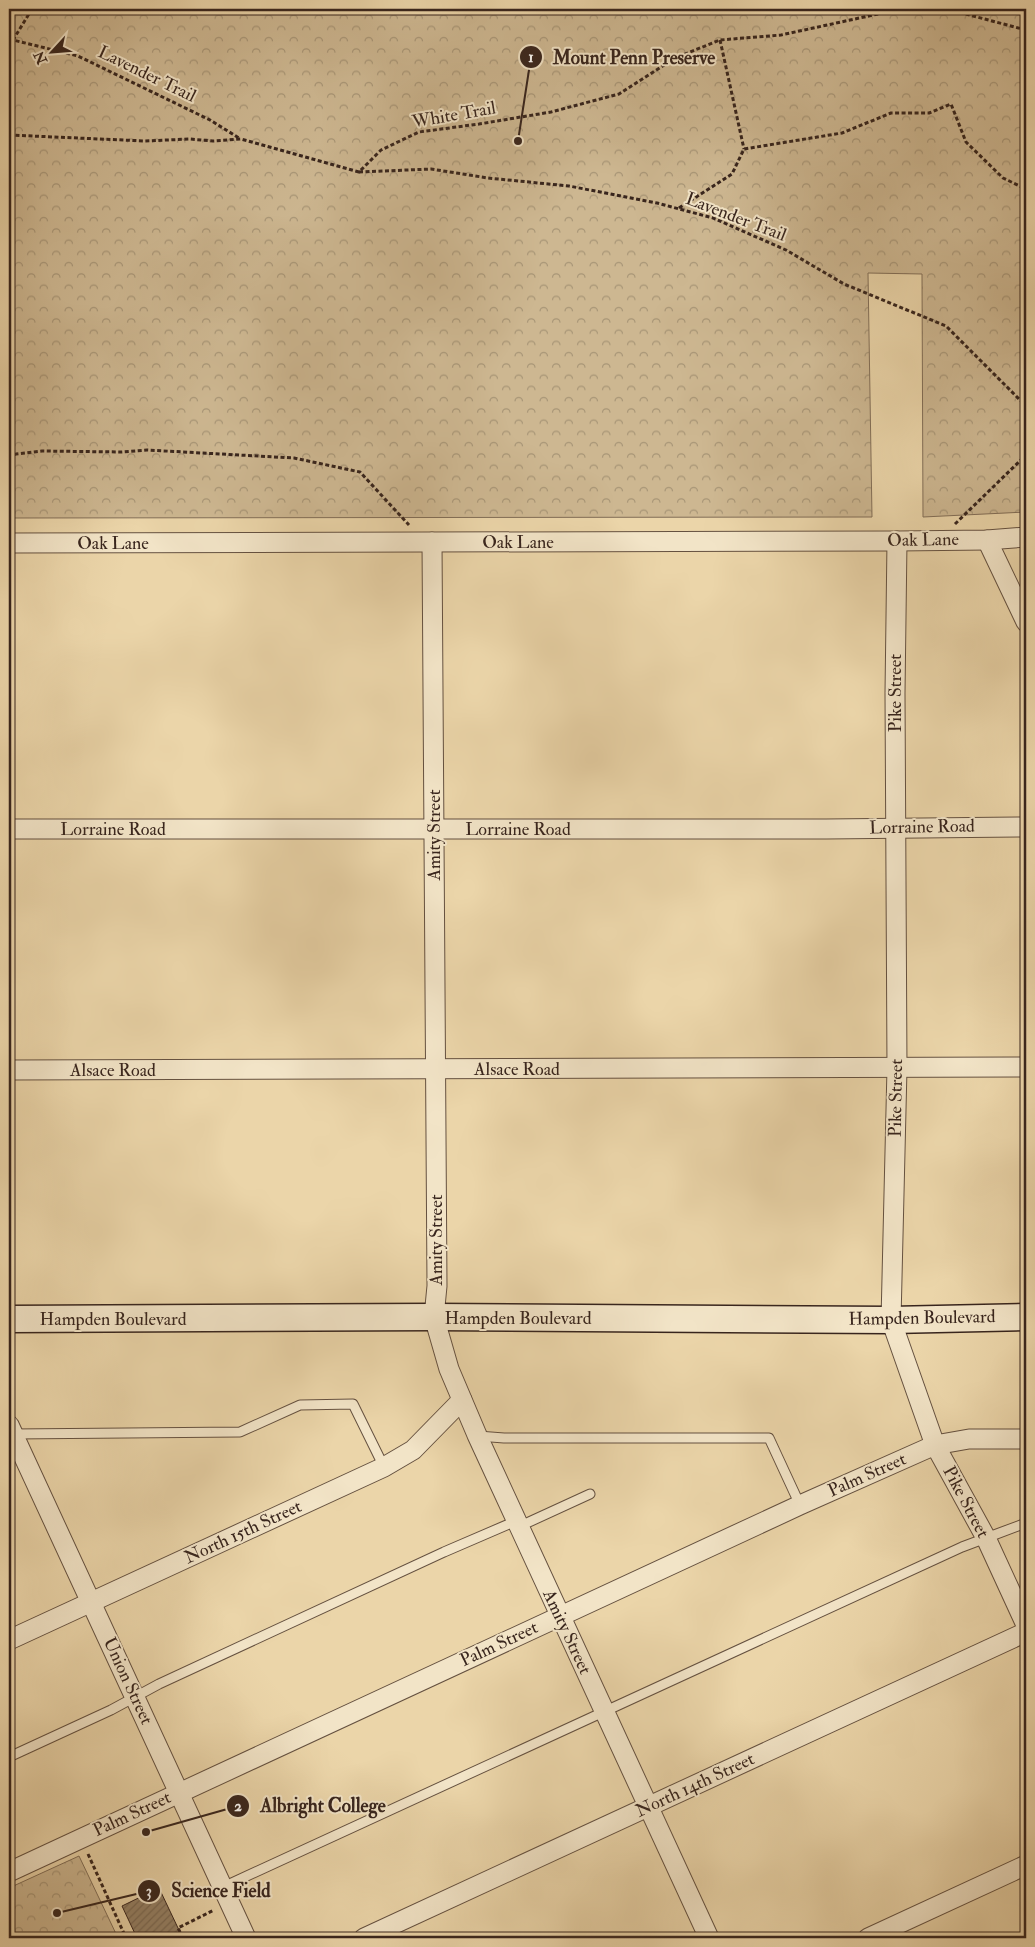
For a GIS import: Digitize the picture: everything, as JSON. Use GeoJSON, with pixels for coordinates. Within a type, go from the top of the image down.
{"type":"FeatureCollection","features":[{"type":"Feature","properties":{"kind":"main road","name":"Hampden Boulevard"},"geometry":{"type":"LineString","coordinates":[[9,1319],[434,1317],[891,1320],[1026,1317]]}},
{"type":"Feature","properties":{"kind":"street","name":"Oak Lane"},"geometry":{"type":"LineString","coordinates":[[9,543],[897,541],[987,540],[1026,536]]}},
{"type":"Feature","properties":{"kind":"street"},"geometry":{"type":"LineString","coordinates":[[987,540],[1026,622]]}},
{"type":"Feature","properties":{"kind":"street","name":"Pike Street"},"geometry":{"type":"LineString","coordinates":[[897,541],[895,828],[897,1068],[891,1320],[935,1445],[986,1538],[1026,1625]]}},
{"type":"Feature","properties":{"kind":"street","name":"Amity Street"},"geometry":{"type":"LineString","coordinates":[[426,542],[434,830],[434,1069],[437,1286],[434,1317],[449,1369],[477,1435],[709,1938]]}},
{"type":"Feature","properties":{"kind":"street","name":"Lorraine Road"},"geometry":{"type":"LineString","coordinates":[[9,829],[434,830],[1026,826]]}},
{"type":"Feature","properties":{"kind":"street","name":"Alsace Road"},"geometry":{"type":"LineString","coordinates":[[9,1070],[1026,1067]]}},
{"type":"Feature","properties":{"kind":"street","name":"North 15th Street"},"geometry":{"type":"LineString","coordinates":[[9,1640],[384,1467],[413,1450],[462,1400]]}},
{"type":"Feature","properties":{"kind":"street","name":"Union Street"},"geometry":{"type":"LineString","coordinates":[[11,1429],[179,1792],[217,1894],[246,1938]]}},
{"type":"Feature","properties":{"kind":"street","name":"Palm Street"},"geometry":{"type":"LineString","coordinates":[[9,1872],[800,1505],[935,1445],[969,1439],[1026,1438]]}},
{"type":"Feature","properties":{"kind":"street","name":"North 14th Street"},"geometry":{"type":"LineString","coordinates":[[364,1938],[1026,1632]]}},
{"type":"Feature","properties":{"kind":"street"},"geometry":{"type":"LineString","coordinates":[[868,1938],[1026,1865]]}},
{"type":"Feature","properties":{"kind":"lane"},"geometry":{"type":"LineString","coordinates":[[11,1429],[240,1432],[300,1405],[353,1404],[384,1467]]}},
{"type":"Feature","properties":{"kind":"lane"},"geometry":{"type":"LineString","coordinates":[[477,1435],[504,1438],[769,1438],[800,1505]]}},
{"type":"Feature","properties":{"kind":"lane"},"geometry":{"type":"LineString","coordinates":[[9,1758],[111,1710],[159,1684],[408,1568],[590,1494]]}},
{"type":"Feature","properties":{"kind":"lane"},"geometry":{"type":"LineString","coordinates":[[217,1894],[604,1712],[962,1547],[1026,1523]]}},
{"type":"Feature","properties":{"kind":"path","name":"Lavender Trail"},"geometry":{"type":"LineString","coordinates":[[32,9],[11,40],[78,56],[210,120],[240,139]]}},
{"type":"Feature","properties":{"kind":"path","name":"White Trail"},"geometry":{"type":"LineString","coordinates":[[359,172],[381,150],[419,132],[551,112],[619,94],[675,58],[720,40],[781,36],[901,9]]}},
{"type":"Feature","properties":{"kind":"path"},"geometry":{"type":"LineString","coordinates":[[947,9],[1026,30]]}},
{"type":"Feature","properties":{"kind":"path"},"geometry":{"type":"LineString","coordinates":[[678,208],[732,174],[744,150],[720,40]]}},
{"type":"Feature","properties":{"kind":"path"},"geometry":{"type":"LineString","coordinates":[[744,150],[842,133],[891,113],[928,113],[951,104],[966,142],[1003,178],[1026,189]]}},
{"type":"Feature","properties":{"kind":"path"},"geometry":{"type":"LineString","coordinates":[[9,135],[144,141],[240,139],[359,172]]}},
{"type":"Feature","properties":{"kind":"path","name":"Lavender Trail"},"geometry":{"type":"LineString","coordinates":[[359,172],[431,169],[488,178],[569,186],[657,203],[713,218],[786,250],[844,284],[946,326],[1026,406]]}},
{"type":"Feature","properties":{"kind":"path"},"geometry":{"type":"LineString","coordinates":[[9,458],[16,454],[42,452],[122,452],[147,450],[294,458],[360,472],[426,542]]}},
{"type":"Feature","properties":{"kind":"path"},"geometry":{"type":"LineString","coordinates":[[945,540],[959,519],[1026,455]]}},
{"type":"Feature","properties":{"kind":"path"},"geometry":{"type":"LineString","coordinates":[[95,1848],[87,1852],[126,1938]]}},
{"type":"Feature","properties":{"kind":"path"},"geometry":{"type":"LineString","coordinates":[[217,1894],[215,1910],[218,1917]]}},
{"type":"Feature","properties":{"kind":"path"},"geometry":{"type":"LineString","coordinates":[[183,1938],[178,1928],[215,1910]]}},
{"type":"Feature","properties":{"kind":"green space"},"geometry":{"type":"Polygon","coordinates":[[[9,9],[1026,9],[1026,512],[923,517],[922,274],[868,273],[872,517],[9,518],[9,9]]]}},
{"type":"Feature","properties":{"kind":"green space"},"geometry":{"type":"Polygon","coordinates":[[[79,1856],[118,1938],[9,1938],[9,1888],[79,1856]]]}},
{"type":"Feature","properties":{"kind":"building"},"geometry":{"type":"Polygon","coordinates":[[[159,1888],[183,1938],[137,1938],[122,1906],[159,1888]]]}},
{"type":"Feature","properties":{"kind":"place","name":"Mount Penn Preserve"},"geometry":{"type":"Point","coordinates":[518,141]}},
{"type":"Feature","properties":{"kind":"place","name":"Albright College"},"geometry":{"type":"Point","coordinates":[146,1832]}},
{"type":"Feature","properties":{"kind":"place","name":"Science Field"},"geometry":{"type":"Point","coordinates":[57,1913]}}]}
